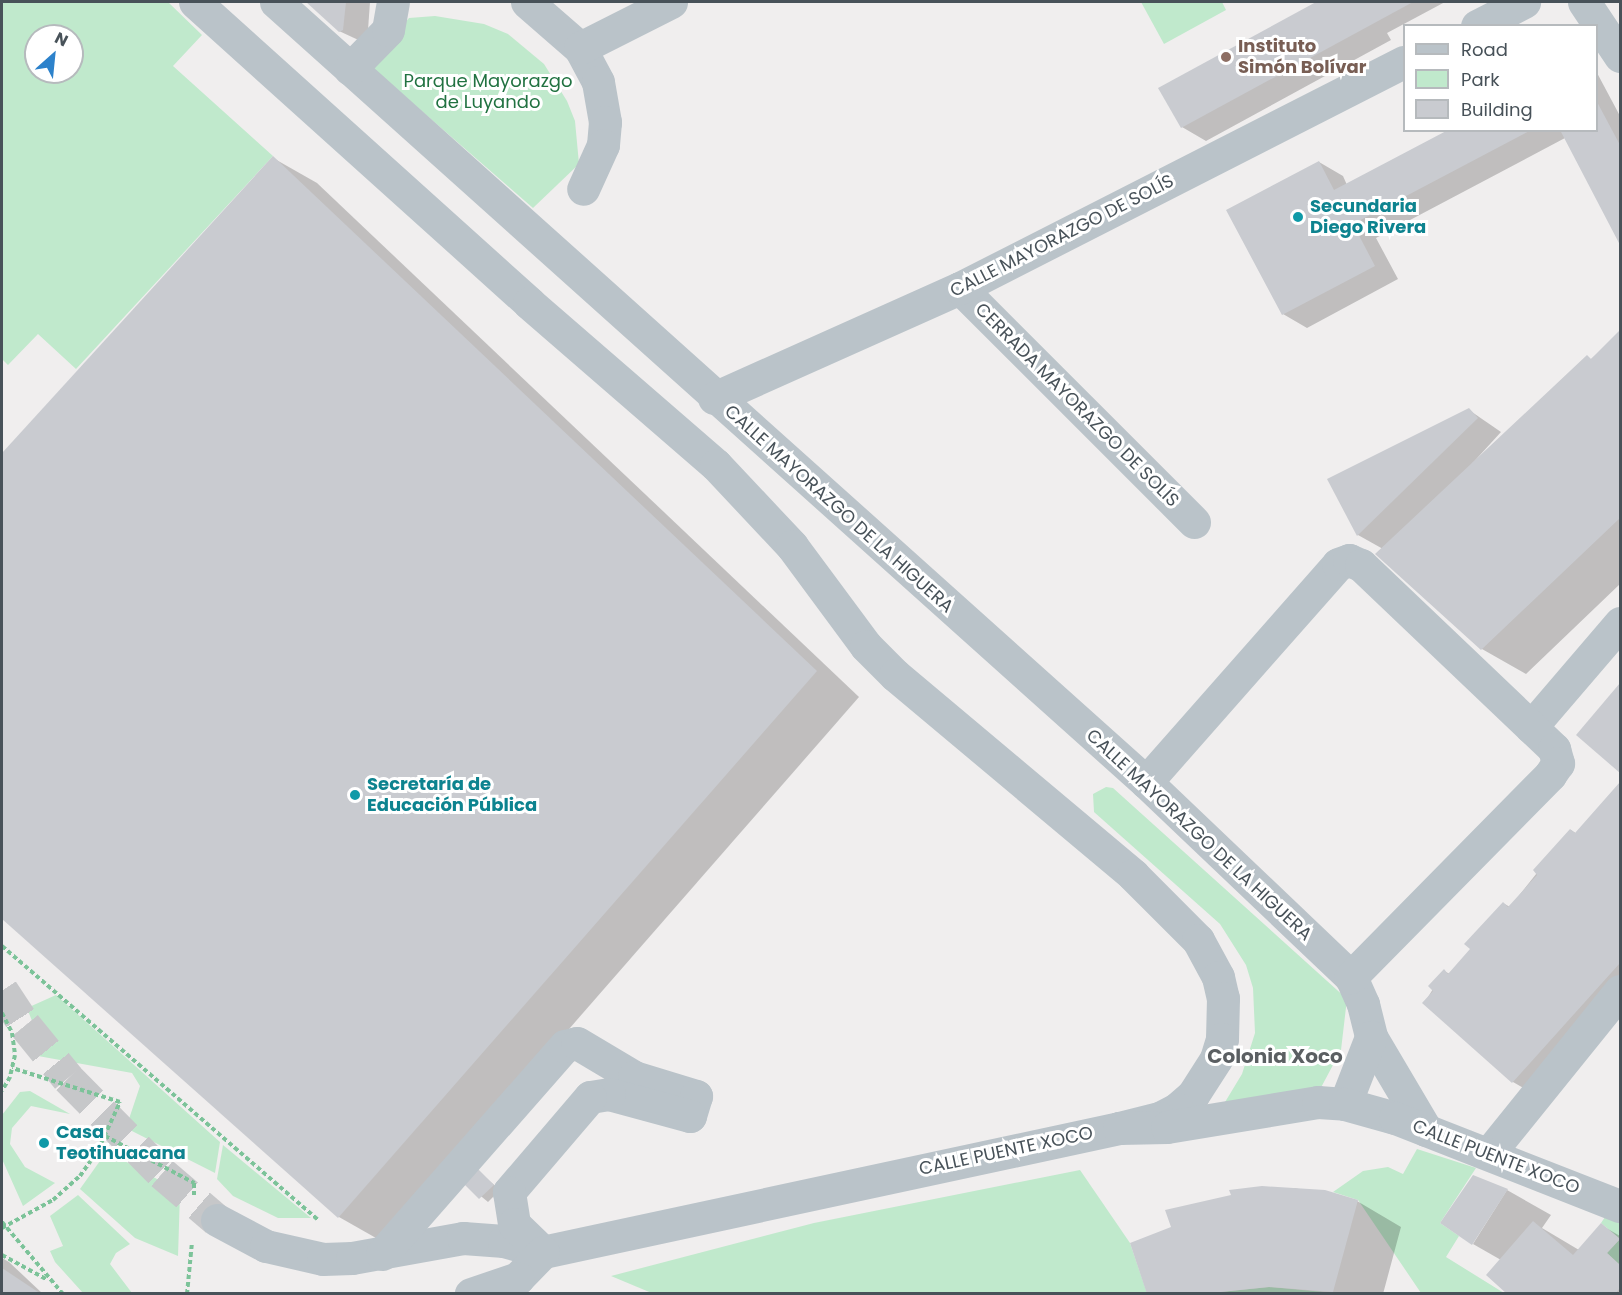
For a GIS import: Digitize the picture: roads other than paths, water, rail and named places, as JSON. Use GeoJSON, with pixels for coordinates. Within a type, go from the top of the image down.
{"type":"FeatureCollection","features":[{"type":"Feature","properties":{"kind":"street"},"geometry":{"type":"LineString","coordinates":[[195,2],[529,303],[716,465],[792,546],[866,645],[895,675],[1133,875],[1198,940],[1218,977],[1223,998],[1222,1039],[1216,1059],[1193,1095],[1177,1109],[1159,1118],[1119,1128]]}},
{"type":"Feature","properties":{"kind":"street","name":"CALLE MAYORAZGO DE LA HIGUERA"},"geometry":{"type":"LineString","coordinates":[[276,2],[714,398],[1146,782],[1351,977],[1363,1004],[1371,1037],[1426,1130]]}},
{"type":"Feature","properties":{"kind":"street"},"geometry":{"type":"LineString","coordinates":[[350,69],[388,30],[393,2]]}},
{"type":"Feature","properties":{"kind":"street"},"geometry":{"type":"LineString","coordinates":[[527,2],[579,48],[598,82],[605,122],[603,145],[583,189]]}},
{"type":"Feature","properties":{"kind":"street"},"geometry":{"type":"LineString","coordinates":[[579,48],[671,2]]}},
{"type":"Feature","properties":{"kind":"street"},"geometry":{"type":"LineString","coordinates":[[1481,24],[1524,2]]}},
{"type":"Feature","properties":{"kind":"street"},"geometry":{"type":"LineString","coordinates":[[1584,2],[1620,56]]}},
{"type":"Feature","properties":{"kind":"street","name":"CALLE MAYORAZGO DE SOLÍS"},"geometry":{"type":"LineString","coordinates":[[714,398],[960,288],[1403,63]]}},
{"type":"Feature","properties":{"kind":"street","name":"CERRADA MAYORAZGO DE SOLÍS"},"geometry":{"type":"LineString","coordinates":[[960,288],[1194,522]]}},
{"type":"Feature","properties":{"kind":"street"},"geometry":{"type":"LineString","coordinates":[[1146,782],[1338,564],[1349,560],[1361,565],[1554,749],[1558,763],[1550,776],[1351,977]]}},
{"type":"Feature","properties":{"kind":"street"},"geometry":{"type":"LineString","coordinates":[[1531,727],[1620,623]]}},
{"type":"Feature","properties":{"kind":"street"},"geometry":{"type":"LineString","coordinates":[[1490,1152],[1620,991]]}},
{"type":"Feature","properties":{"kind":"street"},"geometry":{"type":"LineString","coordinates":[[1345,1104],[1371,1037]]}},
{"type":"Feature","properties":{"kind":"street"},"geometry":{"type":"LineString","coordinates":[[382,1254],[566,1046],[577,1043],[634,1077],[696,1096],[690,1116],[609,1094],[590,1097],[508,1192],[514,1224],[543,1252],[518,1278],[471,1293]]}},
{"type":"Feature","properties":{"kind":"street","name":"CALLE PUENTE XOCO"},"geometry":{"type":"LineString","coordinates":[[217,1220],[258,1242],[293,1254],[323,1259],[382,1254],[463,1238],[504,1241],[543,1252],[1119,1128],[1167,1127],[1318,1102],[1345,1104],[1490,1152],[1620,1206]]}},
{"type":"Feature","properties":{"kind":"tunnel"},"geometry":{"type":"LineString","coordinates":[[2,990],[25,1025],[68,1078],[162,1173],[217,1220]]}},
{"type":"Feature","properties":{"kind":"place","name":"Instituto Simón Bolívar"},"geometry":{"type":"Point","coordinates":[1226,57]}},
{"type":"Feature","properties":{"kind":"place","name":"Secundaria Diego Rivera"},"geometry":{"type":"Point","coordinates":[1298,217]}},
{"type":"Feature","properties":{"kind":"place","name":"Secretaría de Educación Pública"},"geometry":{"type":"Point","coordinates":[355,795]}},
{"type":"Feature","properties":{"kind":"place","name":"Casa Teotihuacana"},"geometry":{"type":"Point","coordinates":[44,1143]}},
{"type":"Feature","properties":{"kind":"district","name":"Colonia Xoco"},"geometry":{"type":"Point","coordinates":[1275,1056]}},
{"type":"Feature","properties":{"kind":"park label","name":"Parque Mayorazgo de Luyando"},"geometry":{"type":"Point","coordinates":[488,92]}}]}
